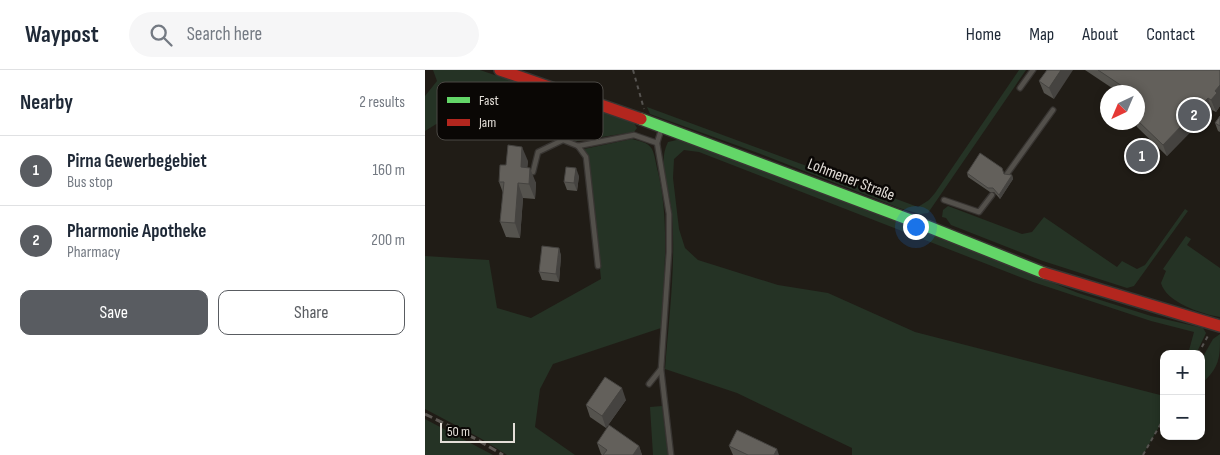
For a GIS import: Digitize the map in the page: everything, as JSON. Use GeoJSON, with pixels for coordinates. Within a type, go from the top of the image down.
{"type":"FeatureCollection","features":[{"type":"Feature","properties":{"kind":"main road","name":"Lohmener Straße"},"geometry":{"type":"LineString","coordinates":[[500,70],[535,82]]}},
{"type":"Feature","properties":{"kind":"main road","name":"Lohmener Straße"},"geometry":{"type":"LineString","coordinates":[[603,105],[929,227],[1040,272],[1217,326]]}},
{"type":"Feature","properties":{"kind":"lane"},"geometry":{"type":"LineString","coordinates":[[1020,88],[1033,70]]}},
{"type":"Feature","properties":{"kind":"lane"},"geometry":{"type":"LineString","coordinates":[[1007,174],[1053,110]]}},
{"type":"Feature","properties":{"kind":"lane"},"geometry":{"type":"LineString","coordinates":[[663,126],[657,143],[669,214],[669,252],[661,369],[671,455]]}},
{"type":"Feature","properties":{"kind":"lane"},"geometry":{"type":"LineString","coordinates":[[578,146],[634,135],[657,143]]}},
{"type":"Feature","properties":{"kind":"lane"},"geometry":{"type":"LineString","coordinates":[[533,172],[537,152],[563,140],[578,146],[586,157],[598,266]]}},
{"type":"Feature","properties":{"kind":"lane"},"geometry":{"type":"LineString","coordinates":[[944,200],[979,212],[992,195]]}},
{"type":"Feature","properties":{"kind":"lane"},"geometry":{"type":"LineString","coordinates":[[649,384],[661,369]]}},
{"type":"Feature","properties":{"kind":"path"},"geometry":{"type":"LineString","coordinates":[[633,70],[647,120]]}},
{"type":"Feature","properties":{"kind":"path"},"geometry":{"type":"LineString","coordinates":[[1201,350],[1217,326]]}},
{"type":"Feature","properties":{"kind":"path"},"geometry":{"type":"LineString","coordinates":[[1143,455],[1160,425]]}},
{"type":"Feature","properties":{"kind":"green space"},"geometry":{"type":"Polygon","coordinates":[[[433,70],[480,70],[515,82],[437,82],[437,124],[425,131],[425,96],[437,81],[433,70]]]}},
{"type":"Feature","properties":{"kind":"green space"},"geometry":{"type":"Polygon","coordinates":[[[1019,70],[1026,70],[928,213],[920,214],[899,208],[758,153],[650,114],[647,107],[918,207],[929,200],[935,193],[1019,70]]]}},
{"type":"Feature","properties":{"kind":"green space"},"geometry":{"type":"Polygon","coordinates":[[[603,112],[634,123],[637,128],[634,132],[603,137],[603,112]]]}},
{"type":"Feature","properties":{"kind":"green space"},"geometry":{"type":"Polygon","coordinates":[[[632,139],[646,143],[652,149],[662,191],[665,269],[661,328],[553,364],[540,389],[535,427],[575,455],[507,455],[480,438],[425,409],[425,256],[489,260],[497,308],[531,318],[601,279],[589,159],[584,149],[632,139]]]}},
{"type":"Feature","properties":{"kind":"green space"},"geometry":{"type":"Polygon","coordinates":[[[681,139],[927,232],[1078,293],[1151,316],[1203,328],[1206,333],[1198,350],[1189,350],[1194,332],[1151,321],[1033,282],[699,152],[684,150],[674,159],[673,178],[679,229],[685,248],[698,260],[778,285],[828,293],[915,332],[1160,395],[1160,425],[1143,455],[852,455],[852,448],[737,393],[665,369],[673,252],[672,213],[664,168],[665,150],[668,142],[681,139]]]}},
{"type":"Feature","properties":{"kind":"green space"},"geometry":{"type":"Polygon","coordinates":[[[948,206],[1022,234],[1032,232],[1044,217],[1117,267],[1122,261],[1137,269],[1145,265],[1185,209],[1188,211],[1134,286],[1127,288],[1043,261],[951,225],[946,218],[942,217],[943,210],[948,206]]]}},
{"type":"Feature","properties":{"kind":"green space"},"geometry":{"type":"Polygon","coordinates":[[[1186,236],[1191,239],[1187,245],[1220,268],[1220,317],[1185,306],[1170,296],[1164,290],[1161,283],[1166,271],[1163,269],[1186,236]]]}},
{"type":"Feature","properties":{"kind":"green space"},"geometry":{"type":"Polygon","coordinates":[[[1220,334],[1218,362],[1205,380],[1205,353],[1213,339],[1220,334]]]}},
{"type":"Feature","properties":{"kind":"green space"},"geometry":{"type":"Polygon","coordinates":[[[662,406],[668,455],[653,455],[650,407],[662,406]]]}},
{"type":"Feature","properties":{"kind":"green space"},"geometry":{"type":"Polygon","coordinates":[[[425,419],[493,455],[425,455],[425,419]]]}},
{"type":"Feature","properties":{"kind":"building"},"geometry":{"type":"Polygon","coordinates":[[[1047,70],[1061,70],[1049,88],[1039,81],[1047,70]]]}},
{"type":"Feature","properties":{"kind":"building"},"geometry":{"type":"Polygon","coordinates":[[[1098,70],[1220,70],[1220,85],[1215,91],[1217,93],[1211,100],[1208,98],[1163,145],[1145,128],[1145,85],[1120,85],[1098,70]]]}},
{"type":"Feature","properties":{"kind":"building"},"geometry":{"type":"Polygon","coordinates":[[[1220,116],[1220,126],[1215,123],[1220,116]]]}},
{"type":"Feature","properties":{"kind":"building"},"geometry":{"type":"Polygon","coordinates":[[[508,145],[522,147],[521,167],[530,168],[529,184],[518,183],[515,223],[500,222],[504,182],[499,182],[500,165],[506,165],[508,145]]]}},
{"type":"Feature","properties":{"kind":"building"},"geometry":{"type":"Polygon","coordinates":[[[980,153],[1002,168],[1004,174],[1012,175],[999,195],[993,188],[988,188],[967,173],[980,153]]]}},
{"type":"Feature","properties":{"kind":"building"},"geometry":{"type":"Polygon","coordinates":[[[566,167],[576,168],[574,183],[564,182],[566,167]]]}},
{"type":"Feature","properties":{"kind":"building"},"geometry":{"type":"Polygon","coordinates":[[[542,246],[559,248],[556,274],[539,272],[542,246]]]}},
{"type":"Feature","properties":{"kind":"building"},"geometry":{"type":"Polygon","coordinates":[[[605,377],[622,388],[602,416],[586,405],[605,377]]]}},
{"type":"Feature","properties":{"kind":"building"},"geometry":{"type":"Polygon","coordinates":[[[609,425],[639,446],[633,455],[603,455],[607,450],[597,443],[609,425]]]}},
{"type":"Feature","properties":{"kind":"building"},"geometry":{"type":"Polygon","coordinates":[[[737,430],[777,449],[774,455],[748,455],[729,446],[737,430]]]}},
{"type":"Feature","properties":{"kind":"railway"},"geometry":{"type":"LineString","coordinates":[[425,414],[476,439],[503,455]]}},
{"type":"Feature","properties":{"kind":"traffic: fast"},"geometry":{"type":"LineString","coordinates":[[641,119],[929,227],[1044,273]]}},
{"type":"Feature","properties":{"kind":"traffic: jam"},"geometry":{"type":"LineString","coordinates":[[500,70],[535,82]]}},
{"type":"Feature","properties":{"kind":"traffic: jam"},"geometry":{"type":"LineString","coordinates":[[603,106],[641,119]]}},
{"type":"Feature","properties":{"kind":"traffic: jam"},"geometry":{"type":"LineString","coordinates":[[1044,273],[1220,326]]}},
{"type":"Feature","properties":{"kind":"place","name":"Pharmonie Apotheke"},"geometry":{"type":"Point","coordinates":[1194,115]}},
{"type":"Feature","properties":{"kind":"place","name":"Pirna Gewerbegebiet"},"geometry":{"type":"Point","coordinates":[1142,156]}}]}
